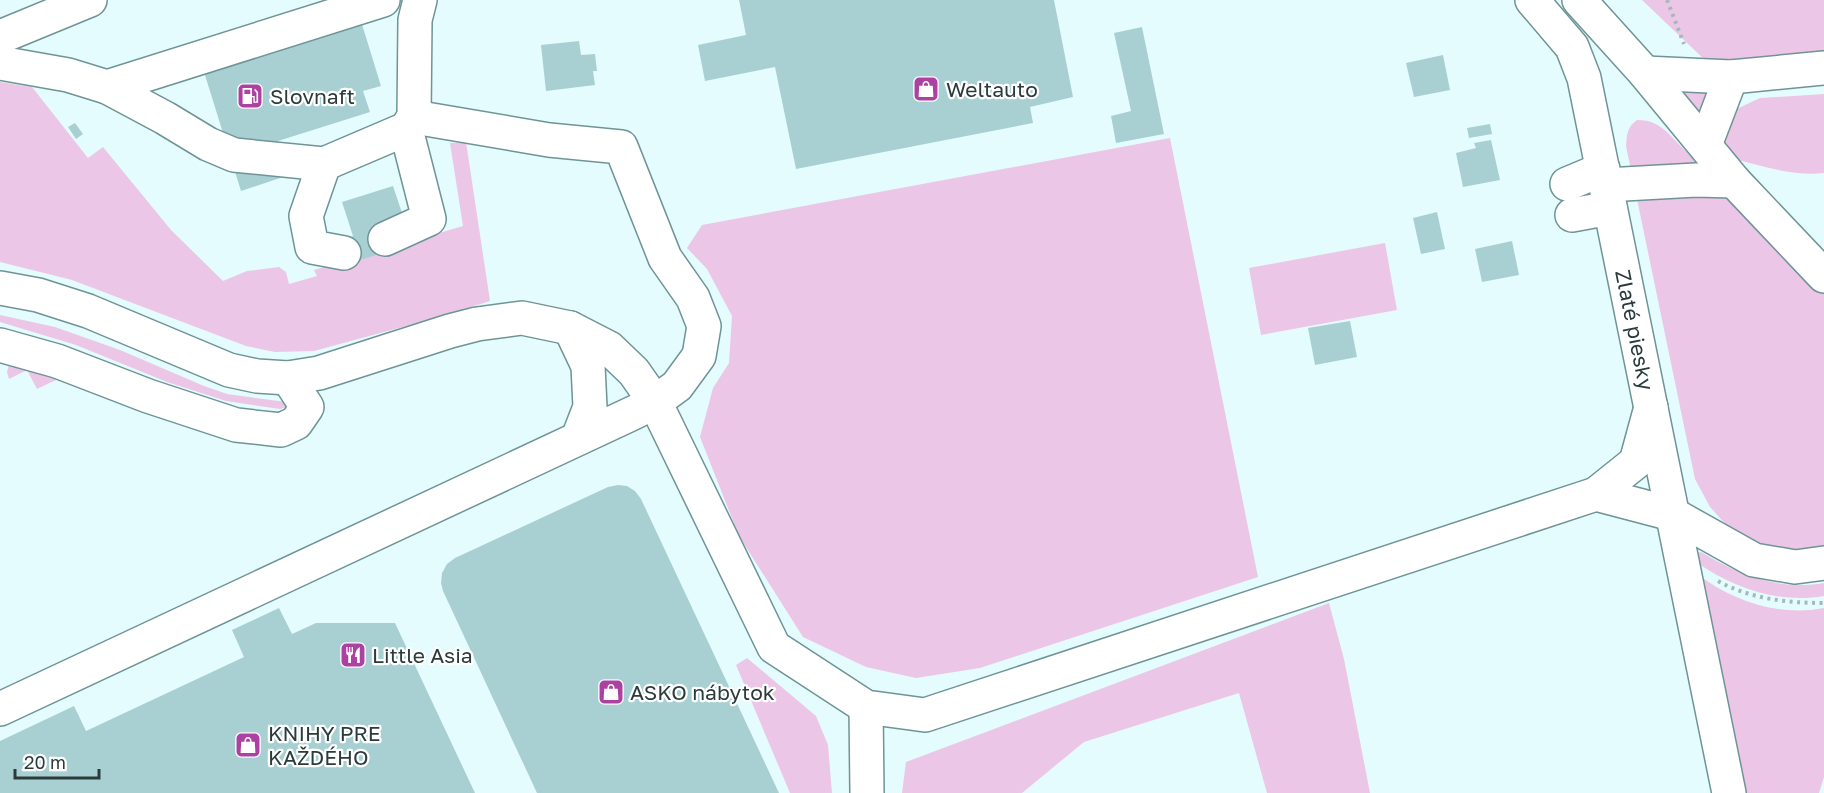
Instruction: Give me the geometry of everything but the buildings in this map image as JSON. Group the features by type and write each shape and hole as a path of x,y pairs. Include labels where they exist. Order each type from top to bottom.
{"street":[{"path":"0,37 90,0"},
{"path":"107,87 383,0"},
{"path":"385,239 429,219 410,123 416,20 420,0"},
{"name":"Zlaté piesky","path":"1532,0 1572,47 1584,78 1729,793"},
{"path":"1572,47 1590,12 1646,73 1734,181 1824,276"},
{"path":"0,63 68,75 107,87 208,144 234,155 324,164 410,123 621,147 665,258 693,298 704,326 699,356 677,386 655,402 0,709"},
{"path":"1646,73 1731,77 1824,68"},
{"path":"1705,145 1731,77"},
{"path":"324,164 306,216 312,247 344,253"},
{"path":"1570,200 1606,187 1696,180 1734,181"},
{"path":"0,288 38,295 88,311 229,370 257,376 288,378 319,373 477,324 522,318 570,328 609,348 634,372 655,402 774,647 866,707 925,715 1596,494 1636,462 1651,407"},
{"path":"570,328 588,366 590,407 578,438"},
{"path":"0,345 57,361 148,396 236,425 265,429 281,430 296,423 307,407 288,378"},
{"path":"1596,494 1672,514 1754,560 1795,567 1824,563"},
{"path":"866,707 867,793"}],"path":[{"path":"1667,0 1684,44"}],"shaded area":[{"path":"1642,0 1824,0 1824,53 1707,62"},
{"path":"0,82 32,87 88,158 103,147 171,230 223,281 247,271 279,267 286,272 289,284 317,276 314,270 463,226 450,143 466,142 490,301 314,351 275,352 246,346 72,280 0,262"},
{"path":"1669,82 1714,90 1699,119"},
{"path":"1824,94 1824,173 1789,172 1730,158 1722,131 1728,113 1760,98"},
{"path":"1637,120 1654,123 1668,133 1824,294 1824,553 1768,550 1730,529 1710,507 1695,479 1626,146 1628,131"},
{"path":"1170,138 1258,577 980,668 916,678 866,667 803,637 739,536 700,437 713,388 729,363 732,316 707,269 687,248 702,225"},
{"path":"1385,243 1397,310 1261,335 1249,268"},
{"path":"0,315 55,327 120,350 227,394 286,402 289,406 280,409 226,401 167,382 76,345 0,322"},
{"path":"9,364 52,372 56,380 37,389 27,370 9,379 7,372"},
{"path":"1701,552 1730,568 1775,583 1807,585 1824,583 1824,596 1790,598 1757,592 1725,579 1696,562 1694,554"},
{"path":"1697,574 1726,592 1757,605 1790,610 1824,608 1824,777 1819,793 1740,793"},
{"path":"1329,603 1344,659 1370,793 1267,793 1239,693 1084,742 1022,793 902,793 906,762"},
{"path":"747,658 816,716 828,745 832,793 790,793 736,665"}],"place":[{"name":"Weltauto","path":"926,89"},
{"name":"Slovnaft","path":"250,96"},
{"name":"Little Asia","path":"353,655"},
{"name":"ASKO nábytok","path":"611,692"},
{"name":"KNIHY PRE KAŽDÉHO","path":"248,745"}]}
